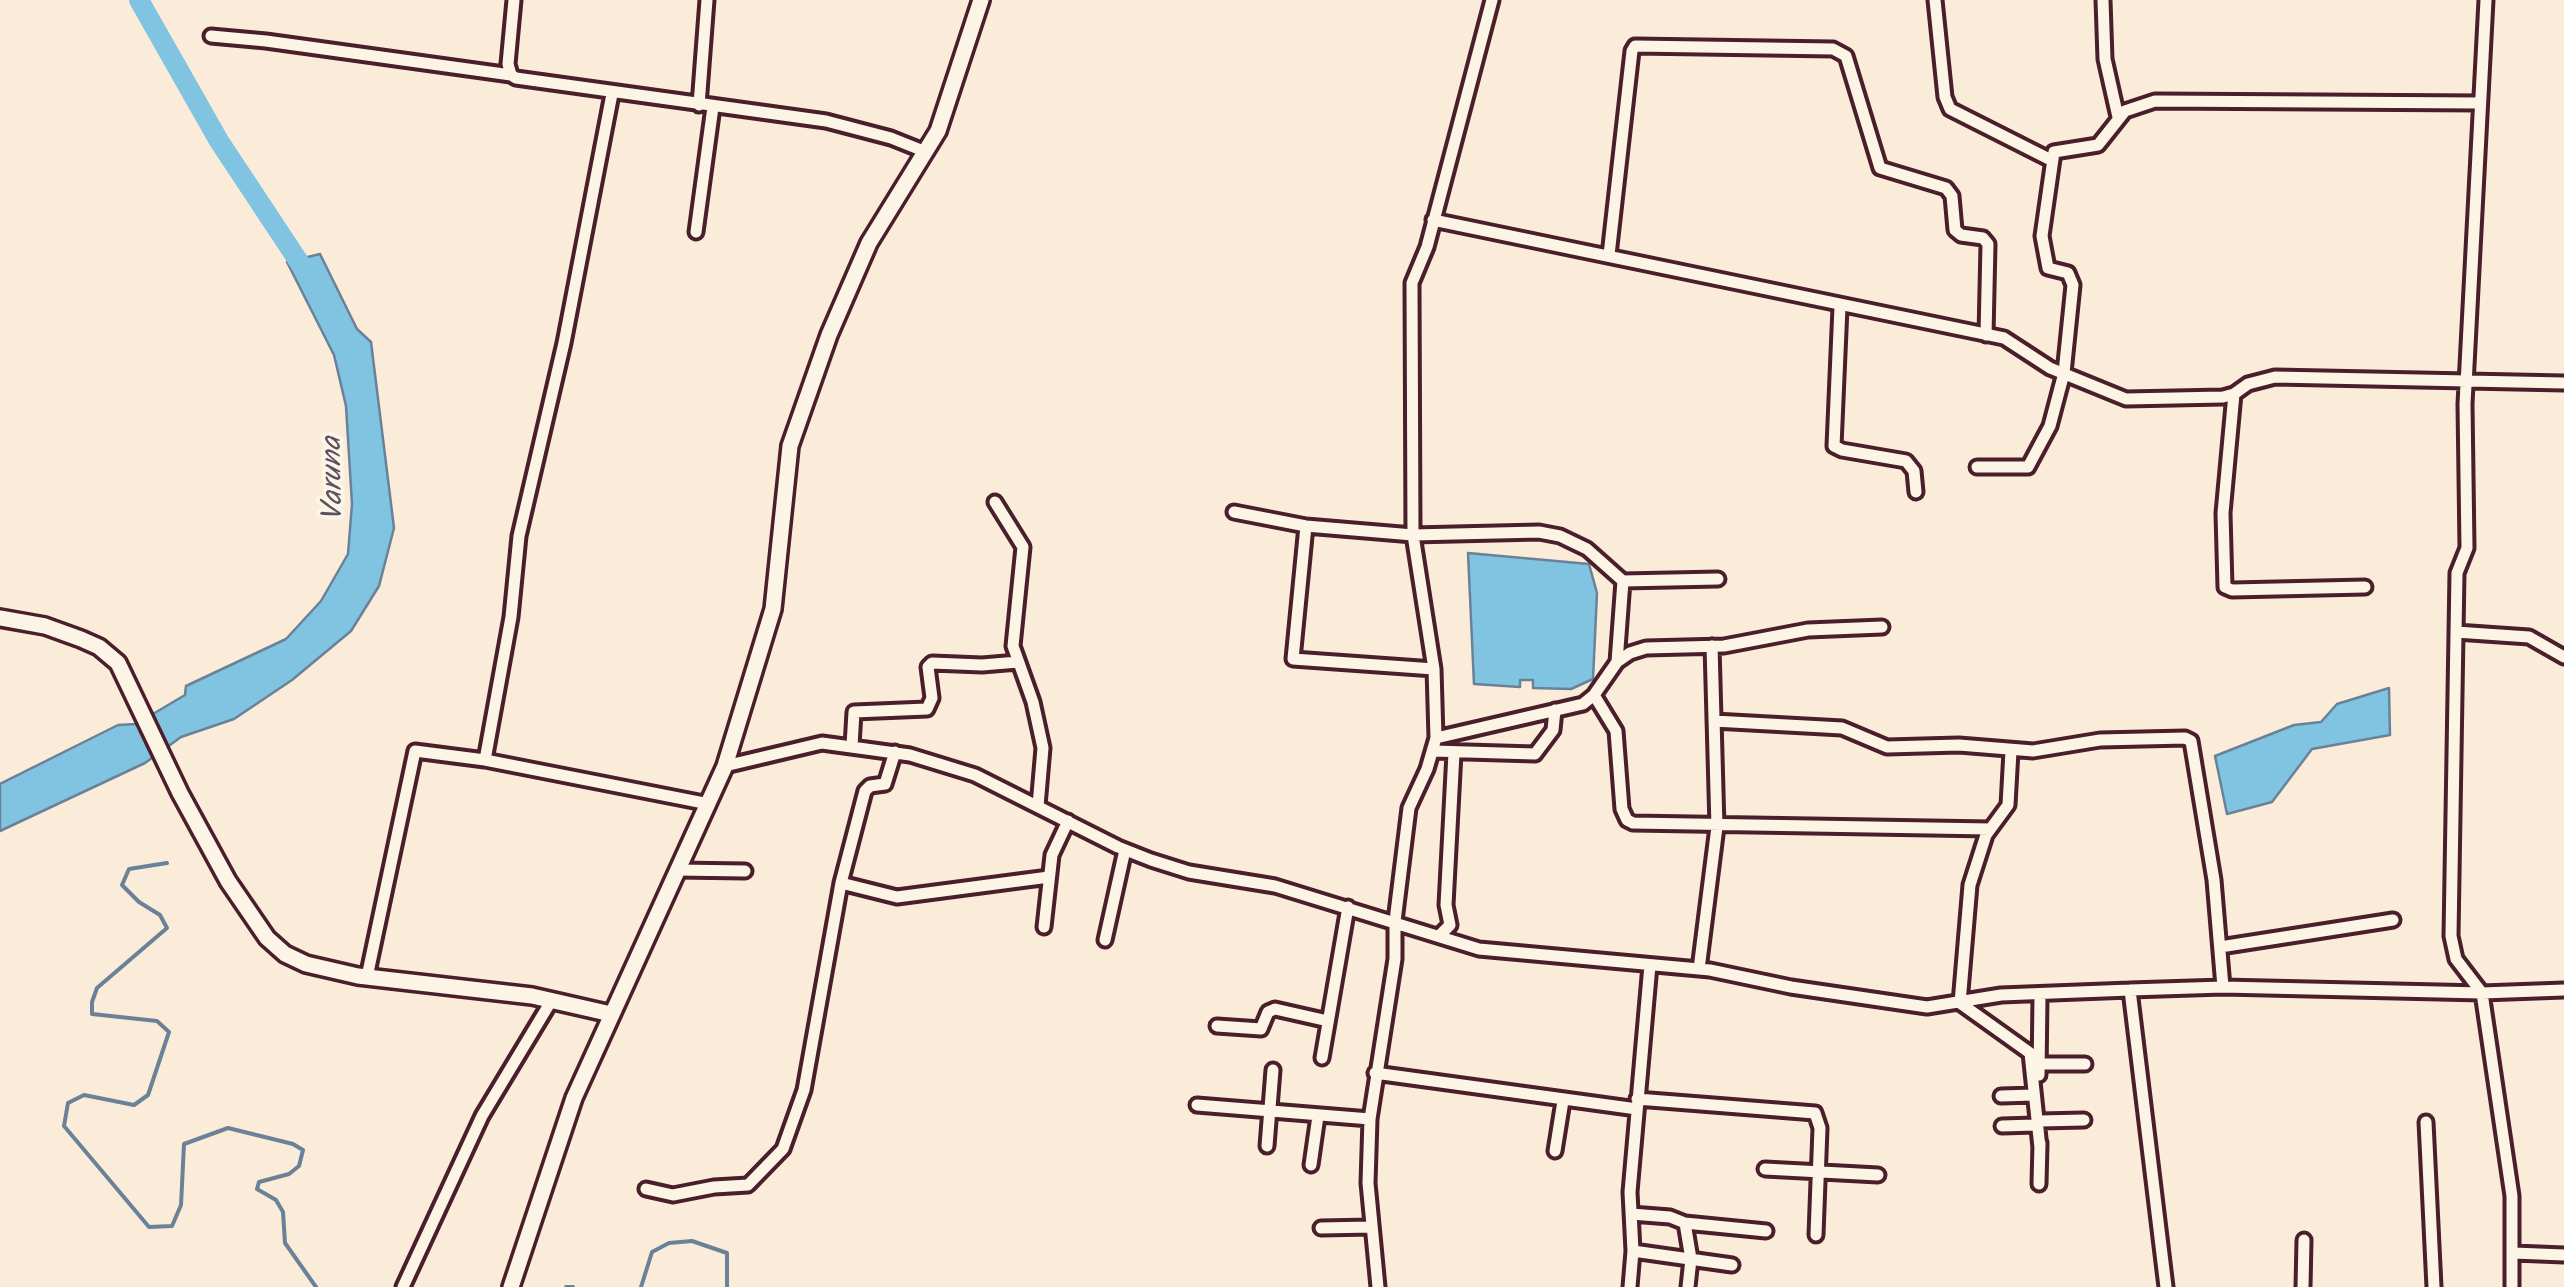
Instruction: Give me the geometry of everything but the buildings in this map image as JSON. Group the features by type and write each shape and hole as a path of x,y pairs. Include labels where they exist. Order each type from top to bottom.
{"street":[{"path":"512,75 508,64 514,0"},
{"path":"699,105 707,0"},
{"path":"511,1287 574,1098 725,766 773,609 790,446 852,277 869,242 938,131 982,0"},
{"path":"1378,1287 1371,1228 1370,1120 1395,959 1395,921 1410,808 1434,744 1434,669 1413,535 1412,282 1427,247 1492,0"},
{"path":"1935,0 1945,97 1950,109 2051,160"},
{"path":"2103,0 2105,59 2118,117"},
{"path":"2486,0 2466,382 2467,548 2458,568 2451,936 2456,959 2482,993 2512,1196 2512,1287"},
{"path":"211,36 266,40 849,126 926,152"},
{"path":"1608,255 1635,46 1833,48 1846,56 1880,168 1946,188 1952,196 1956,230 1961,235 1983,238 1988,244 1986,335"},
{"path":"485,760 511,617 518,536 564,343 612,94"},
{"path":"1978,468 2022,469 2034,461 2050,426 2064,372 2073,284 2068,272 2054,271 2044,263 2042,236 2054,152 2098,145 2125,111 2155,101 2480,103"},
{"path":"696,232 714,107"},
{"path":"1433,220 2012,341 2042,364 2126,400 2223,397 2248,384 2275,377 2564,384"},
{"path":"1840,306 1834,446 1906,460 1914,472 1916,492"},
{"path":"2234,394 2223,513 2225,587 2365,587"},
{"path":"995,502 1023,547 1013,646 1033,702 1043,748 1038,806"},
{"path":"1234,512 1306,526 1413,535 1550,533 1587,549 1623,581 1718,578"},
{"path":"1306,526 1293,659 1434,669"},
{"path":"1617,662 1623,581"},
{"path":"0,618 45,626 109,654 228,880 266,938 285,954 306,964 367,977 532,996 611,1014"},
{"path":"1434,744 1583,704 1594,696 1617,662 1646,648 1712,646 1808,630 1882,627"},
{"path":"2456,632 2530,637 2564,656"},
{"path":"1698,969 1717,827 1712,646"},
{"path":"852,746 854,712 927,709 932,698 928,668 932,662 982,666 1018,662"},
{"path":"1594,696 1616,731 1622,809 1628,820 1717,827 1812,824 1990,829"},
{"path":"1434,744 1454,753 1535,754 1553,730 1555,710"},
{"path":"1714,721 1842,728 1888,747 1959,745 2033,751 2100,740 2191,741 2214,880 2223,988"},
{"path":"725,766 822,742 895,752 975,774 1125,850 1188,872 1275,886 1495,952 1698,969 1861,999 1927,1007 2001,995 2130,990 2564,990"},
{"path":"1960,1003 1970,886 1990,829 2008,805 2011,751"},
{"path":"367,977 415,752 485,760 709,804"},
{"path":"646,1189 673,1196 748,1185 783,1149 804,1090 841,883 865,791 870,786 885,784 895,752"},
{"path":"1439,936 1450,925 1446,905 1454,753"},
{"path":"1044,927 1052,855 1068,821"},
{"path":"1106,940 1125,850"},
{"path":"677,870 745,871"},
{"path":"841,883 897,896 1049,877"},
{"path":"1322,1058 1348,907"},
{"path":"2220,947 2392,920"},
{"path":"1630,1287 1637,1104 1650,964"},
{"path":"2130,990 2166,1287"},
{"path":"2037,1123 2040,996"},
{"path":"404,1287 482,1116 550,1003"},
{"path":"1960,1003 2026,1049 2031,1058 2040,1184"},
{"path":"1217,1026 1261,1028 1268,1012 1276,1009 1328,1021"},
{"path":"2039,1064 2085,1064"},
{"path":"1267,1146 1273,1070"},
{"path":"1375,1073 1563,1101 1816,1113 1820,1121 1816,1236"},
{"path":"2001,1096 2034,1094"},
{"path":"1555,1151 1563,1101"},
{"path":"1197,1105 1370,1120"},
{"path":"1311,1165 1318,1116"},
{"path":"2002,1126 2084,1120"},
{"path":"2426,1122 2434,1287"},
{"path":"1765,1169 1878,1175"},
{"path":"1631,1214 1766,1231"},
{"path":"1685,1223 1691,1259 1688,1287"},
{"path":"1321,1228 1371,1228"},
{"path":"2303,1287 2304,1240"},
{"path":"1634,1250 1732,1265"},
{"path":"2514,1253 2564,1255"}],"water":[{"path":"320,254 357,329 371,342 394,528 379,586 351,631 292,680 234,719 181,737 145,763 0,831 0,784 118,725 136,724 185,695 186,686 286,639 321,601 348,554 352,504 346,406 334,355 287,262"},
{"path":"1468,553 1589,564 1597,593 1593,679 1571,689 1533,688 1533,680 1520,680 1520,687 1474,684"},
{"path":"2389,688 2390,735 2312,749 2272,802 2227,814 2215,756 2294,725 2321,722 2337,704"}],"waterway":[{"name":"Varuna","path":"139,0 219,141 313,283"},
{"path":"167,863 129,869 122,885 160,915 167,928 97,988 92,1002 92,1014 157,1021 169,1032 148,1095 134,1105 84,1095 68,1103 64,1126 149,1227 172,1226 181,1205 184,1144 228,1128 303,1150 299,1166 289,1174 259,1182 257,1189 276,1200 283,1212 285,1243 316,1287"},
{"path":"641,1287 652,1252 669,1243 692,1241 727,1253 727,1287"},
{"path":"566,1287 573,1287"}]}
